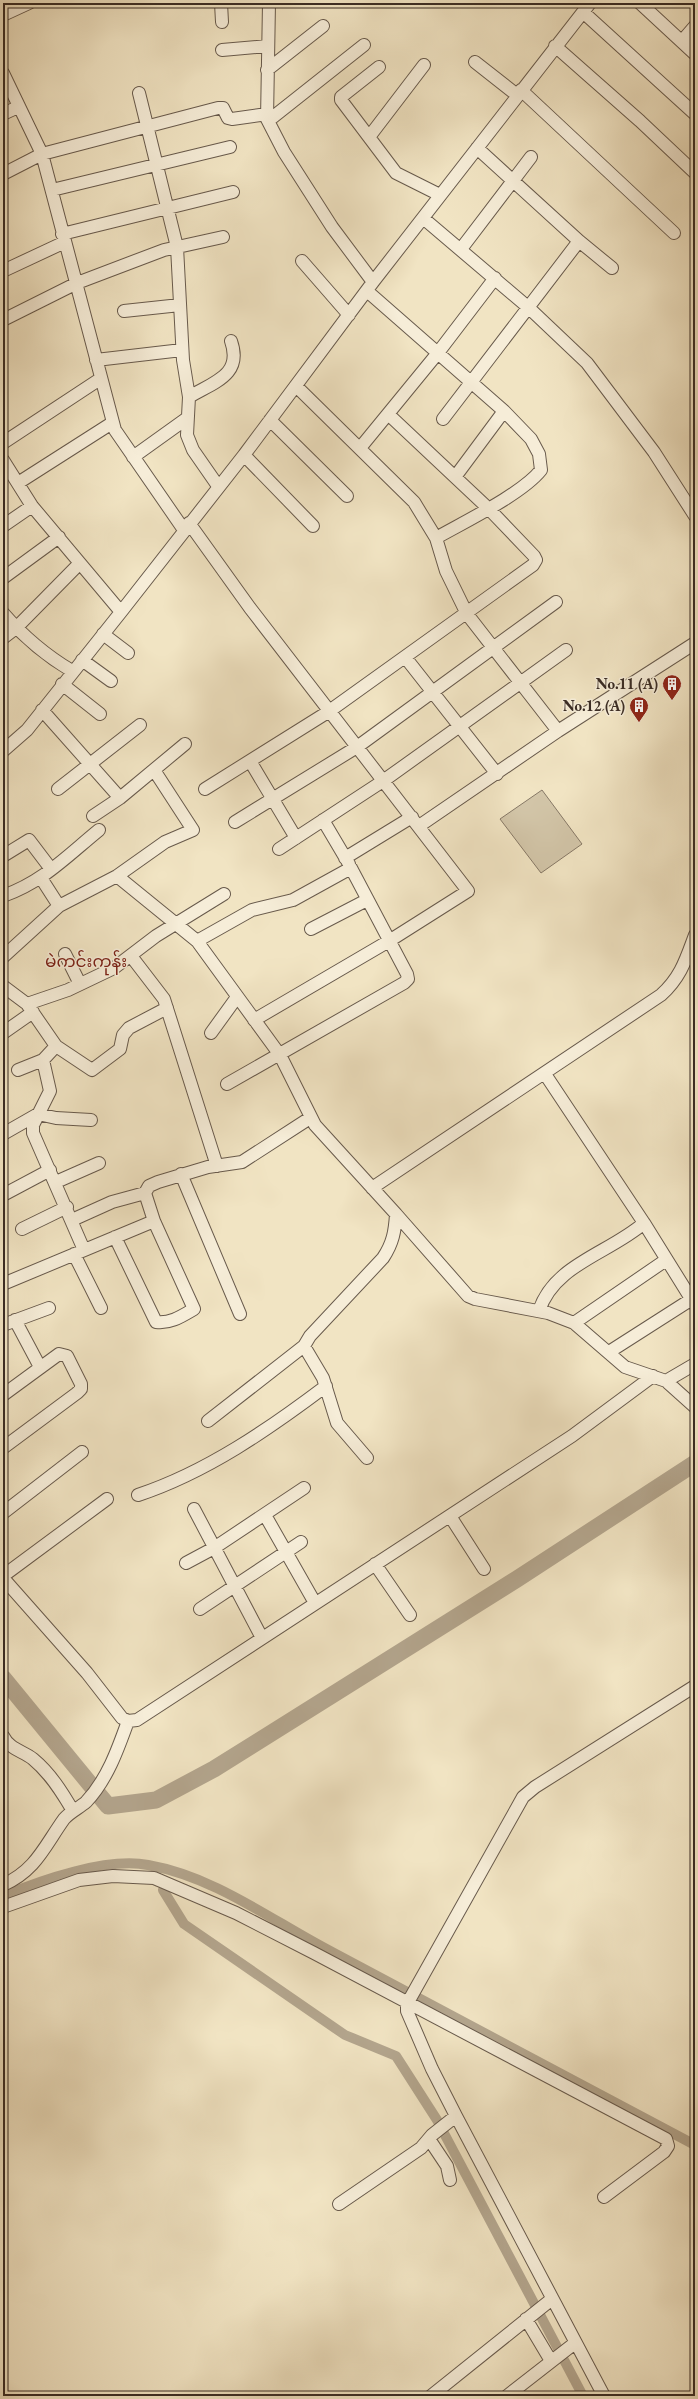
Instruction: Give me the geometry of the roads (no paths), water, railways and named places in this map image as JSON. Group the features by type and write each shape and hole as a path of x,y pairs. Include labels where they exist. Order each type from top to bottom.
{"street":[{"path":"3,15 29,3"},
{"path":"221,3 222,22"},
{"path":"269,3 267,70 268,118 284,152 370,287 437,354 504,411 535,445 539,454 541,470 535,477 489,509 436,538"},
{"path":"647,5 695,54"},
{"path":"3,751 27,730 62,684 121,612 218,486 244,455 440,195 555,46 587,8 695,114"},
{"path":"267,70 323,26"},
{"path":"682,42 695,26"},
{"path":"3,174 42,154 218,108 223,108 228,118 232,119 268,118 364,45"},
{"path":"222,50 268,46"},
{"path":"555,46 640,121 695,173"},
{"path":"475,62 519,93 674,233"},
{"path":"369,137 424,65"},
{"path":"379,67 341,97 343,104 396,173 440,195"},
{"path":"3,73 18,107 42,154 63,238 77,283 112,423 133,457 250,608 328,712 415,821 468,892 389,941 254,1020"},
{"path":"139,93 177,247 182,350 189,397 186,419 187,435 193,450 218,486"},
{"path":"3,114 18,107"},
{"path":"52,190 230,147"},
{"path":"477,148 612,268"},
{"path":"461,249 531,157"},
{"path":"3,271 63,238 167,208 233,192"},
{"path":"423,218 529,308 587,362 657,455 695,516"},
{"path":"3,320 77,283 177,247 222,237"},
{"path":"443,419 529,308 579,240"},
{"path":"302,261 349,315"},
{"path":"360,448 437,354 494,278"},
{"path":"124,311 180,305"},
{"path":"189,397 221,378 233,366 236,358 231,341"},
{"path":"96,360 182,350"},
{"path":"3,443 100,379"},
{"path":"296,386 412,498 436,538 446,571 467,614 558,731"},
{"path":"455,477 504,411"},
{"path":"205,789 328,712 467,614 533,565 536,560 534,556 489,509 388,414"},
{"path":"133,457 186,419"},
{"path":"270,420 347,496"},
{"path":"18,483 112,423"},
{"path":"244,455 313,526"},
{"path":"5,468 18,483 32,506 79,564 121,612"},
{"path":"3,526 32,506"},
{"path":"3,578 58,537"},
{"path":"3,638 16,628 79,564"},
{"path":"235,822 356,747 556,602"},
{"path":"3,612 16,628 48,657 72,672"},
{"path":"103,634 128,653"},
{"path":"197,941 252,910 293,900 415,821 497,774 558,731 695,643"},
{"path":"279,849 383,781 520,681 566,650"},
{"path":"405,657 460,725 497,774"},
{"path":"82,660 112,681"},
{"path":"62,684 100,714"},
{"path":"42,710 120,798"},
{"path":"58,789 140,725"},
{"path":"94,816 120,798 185,744"},
{"path":"250,761 296,838"},
{"path":"3,958 59,906 117,876 165,842 193,830 154,770"},
{"path":"227,1084 280,1055 404,983 408,979 407,974 348,863 323,820"},
{"path":"3,896 24,888 41,878 99,830"},
{"path":"3,856 29,840 51,869"},
{"path":"117,876 174,925 197,941 280,1055 310,1118 336,1150 396,1214 468,1296 474,1299 539,1311 574,1323 631,1370 666,1381 695,1407"},
{"path":"41,878 59,906"},
{"path":"3,1033 30,1008 114,968 174,925 224,894"},
{"path":"311,929 367,900"},
{"path":"372,1188 545,1074 661,995 675,983 684,965 695,934"},
{"path":"65,954 80,984"},
{"path":"131,956 152,981 164,999 217,1166"},
{"path":"3,986 30,1008 56,1046 89,1069 95,1069 120,1049 123,1035 129,1028 167,1008"},
{"path":"211,1034 237,997"},
{"path":"18,1070 43,1060 56,1046"},
{"path":"43,1060 50,1091 33,1125 33,1133 67,1207 72,1220 79,1252 101,1308"},
{"path":"545,1074 644,1223 666,1260 694,1300 609,1352"},
{"path":"3,1134 38,1114 56,1118 91,1120"},
{"path":"72,1220 112,1202 145,1192 153,1184 181,1174 242,1162 310,1118"},
{"path":"56,1182 99,1163"},
{"path":"3,1195 50,1170"},
{"path":"181,1174 240,1314"},
{"path":"115,1237 152,1317 156,1322 160,1323 176,1319 194,1309 154,1221 145,1192"},
{"path":"22,1229 67,1207"},
{"path":"208,1421 304,1346 310,1336 383,1258 390,1247 394,1233 396,1214"},
{"path":"3,1284 154,1221"},
{"path":"539,1311 543,1298 550,1287 562,1276 644,1223"},
{"path":"574,1323 666,1260"},
{"path":"3,1325 49,1308"},
{"path":"15,1320 40,1368"},
{"path":"304,1346 319,1370 326,1386 337,1423 367,1458"},
{"path":"3,1395 59,1354 67,1356 81,1384 81,1389 3,1448"},
{"path":"666,1381 695,1364"},
{"path":"107,1499 3,1577 87,1673 122,1718 128,1721 137,1720 572,1436 654,1376"},
{"path":"138,1495 176,1481 268,1430 326,1386"},
{"path":"3,1513 82,1452"},
{"path":"186,1563 214,1548 304,1488"},
{"path":"194,1509 262,1638"},
{"path":"264,1515 315,1603"},
{"path":"450,1516 484,1569"},
{"path":"200,1610 301,1542"},
{"path":"375,1564 410,1615"},
{"path":"604,2396 549,2301 453,2119 407,2011 410,1997 523,1797 535,1787 695,1686"},
{"path":"3,1885 19,1878 31,1867 63,1821 73,1811 85,1803 97,1788 119,1746 128,1721"},
{"path":"3,1736 17,1750 32,1758 59,1787 73,1811"},
{"path":"3,1907 79,1880 113,1876 154,1878 236,1913 369,1981 410,1997 464,2030 666,2140 668,2146 664,2152 604,2197"},
{"path":"339,2204 421,2148 431,2137 453,2119"},
{"path":"431,2137 447,2166 450,2180"},
{"path":"431,2396 549,2301"},
{"path":"529,2317 554,2358"},
{"path":"507,2396 573,2344"}],"waterway":[{"path":"3,1678 108,1806 156,1800 214,1769 517,1579 695,1463"},
{"path":"3,1896 55,1877 94,1867 113,1864 132,1863 148,1865 197,1879 243,1901 332,1952 695,2145"},
{"path":"163,1890 184,1924 345,2035 396,2056 437,2120 583,2396"}],"place":[{"name":"No.11 (A)","path":"672,701"},
{"name":"No.12 (A)","path":"639,723"}],"district":[{"name":"မဲကင်းကုန်း","path":"86,961"}]}
